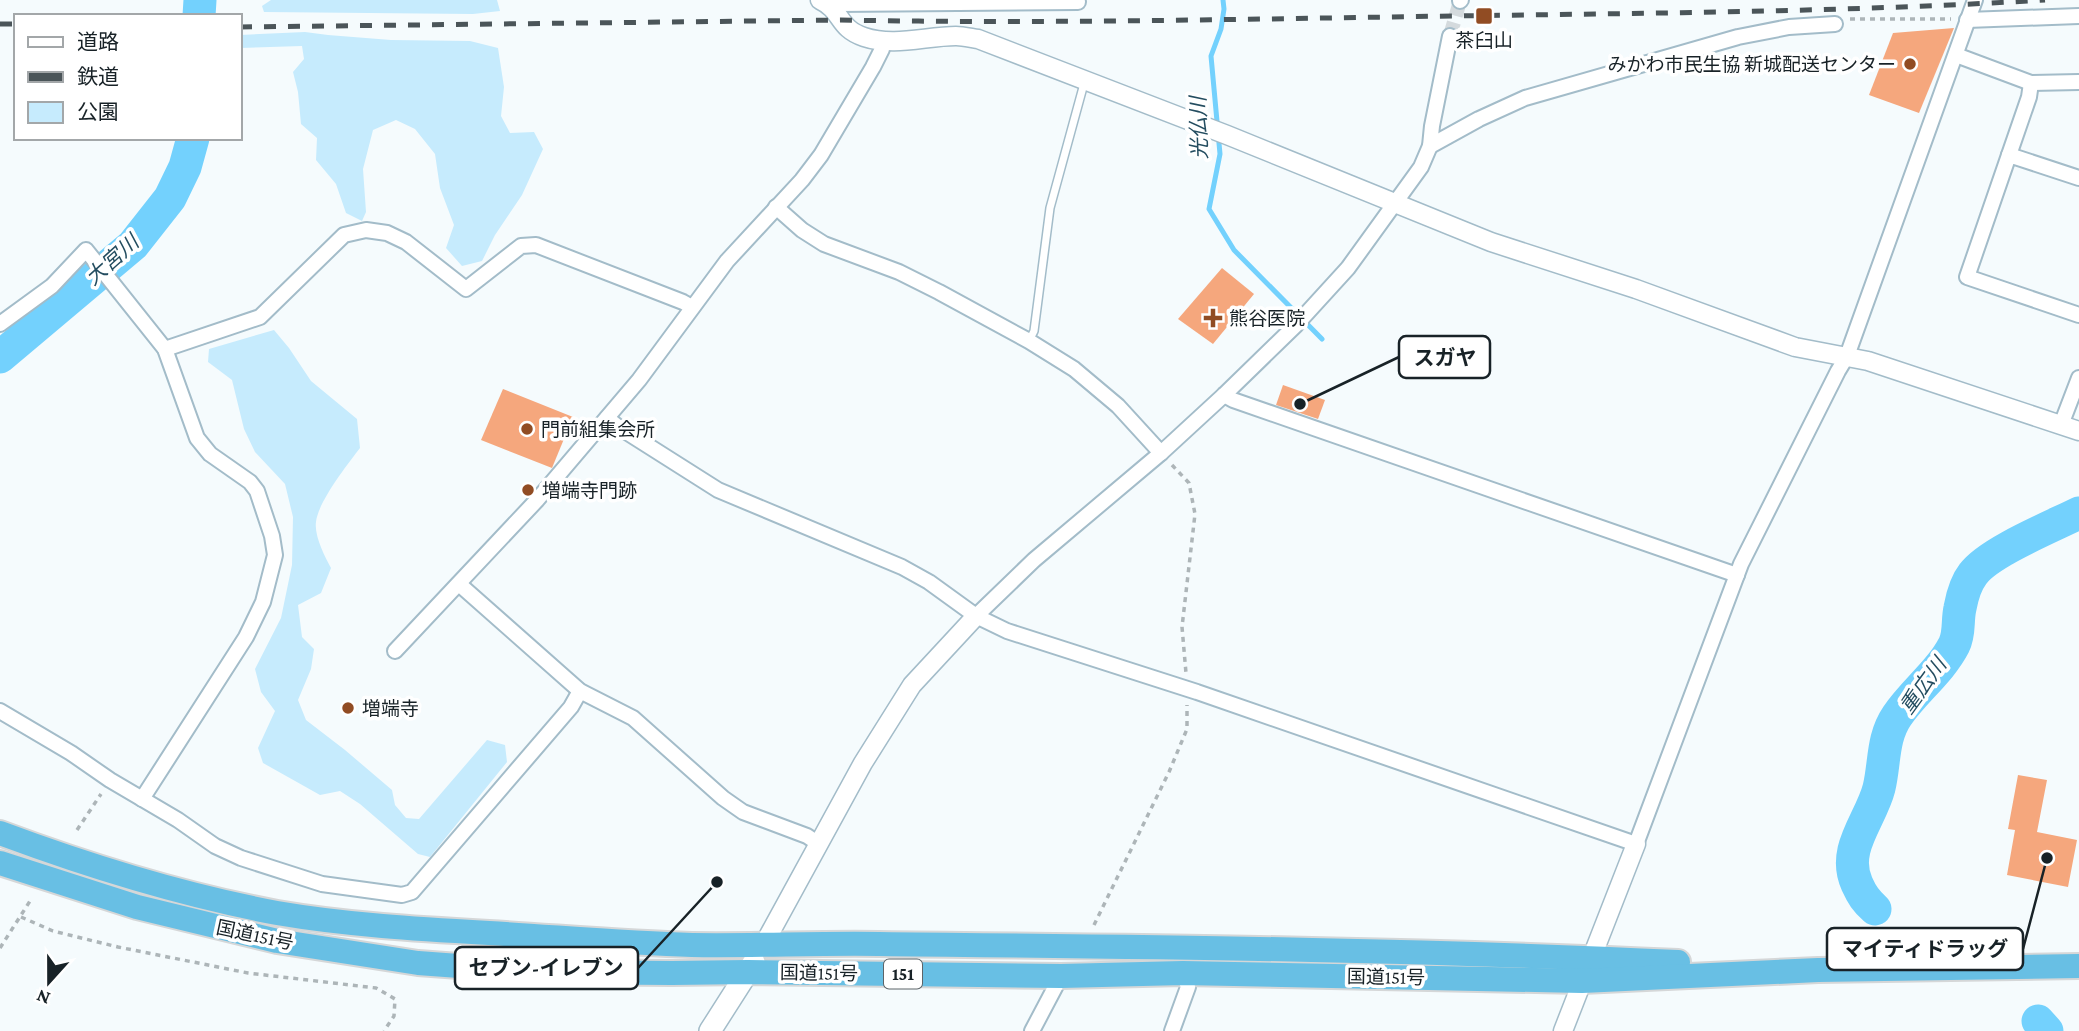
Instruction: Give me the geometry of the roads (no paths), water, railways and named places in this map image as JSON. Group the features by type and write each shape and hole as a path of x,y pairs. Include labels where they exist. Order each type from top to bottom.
{"highway":[{"name":"国道151号","path":"0,834 94,866 203,898 346,923 694,945 1084,946 1586,970"},
{"name":"国道151号","path":"0,863 137,907 277,941 418,963 540,972 1061,976 2079,967"}],"main road":[{"path":"710,1031 764,944"}],"street":[{"path":"1563,1031 1737,575 1847,356 1975,0"},
{"path":"828,2 1078,2"},
{"path":"828,2 847,29 864,37 882,41 957,36 978,39 1220,132 1491,242 1636,289 1795,347 1847,356 2079,431"},
{"path":"1967,20 2079,16"},
{"path":"1430,145 1525,98 1738,37 1789,27 1835,24"},
{"path":"764,944 863,763 912,685 976,616 1034,560 1161,453 1224,395 1301,320 1348,268 1421,167 1430,145 1450,36"},
{"path":"396,651 537,500 639,380 727,261 802,180 821,155 873,67 882,49 882,41"},
{"path":"1956,55 2031,83 2079,82"},
{"path":"2031,83 2029,97 1967,276 2079,315"},
{"path":"2009,155 2079,178"},
{"path":"776,207 802,230 824,244 919,282 1029,341 1074,369 1118,407 1161,453"},
{"path":"166,349 260,317 344,235 366,230 387,233 407,242 466,289 521,246 536,245 692,307"},
{"path":"0,324 52,286 86,250 166,349 197,439 210,454 250,482 257,491 272,536 275,555 263,602 246,637 142,799"},
{"path":"2061,425 2079,378"},
{"path":"1224,395 1246,405 1737,575"},
{"path":"607,418 718,490 902,566 976,616 1007,631 1187,689 1636,844"},
{"path":"459,584 580,691 633,718 723,798 743,812 807,835 818,844"},
{"path":"0,711 178,820 215,846 241,858 322,884 402,895 412,892 571,707 580,691"},
{"path":"1172,1031 1188,987 1183,973"},
{"path":"1032,1031 1061,976"}],"lane":[{"path":"1029,341 1034,331 1049,208 1085,80"}],"waterway":[{"name":"大宮川","path":"199,14 200,0"},
{"name":"光仏川","path":"1223,0 1221,29 1211,56 1220,154 1209,209 1234,250 1322,339"},
{"name":"大宮川","path":"0,357 133,245 170,198 185,167 192,140"},
{"name":"重広川","path":"1875,909 1864,898 1857,884 1853,859 1859,835 1879,788 1886,742 1892,724 1942,664 1954,645 1962,599 1973,574 2007,548 2079,513"},
{"name":"重広川","path":"2038,1021 2047,1031"}],"tunnel":[{"path":"1450,36 1460,1"}],"railway":[{"path":"242,27 840,20 1222,20 1749,11 2045,0"},
{"path":"0,24 14,24"}],"place":[{"name":"茶臼山","path":"1484,16"},
{"name":"みかわ市民生協 新城配送センター","path":"1910,64"},
{"name":"熊谷医院","path":"1213,318"},
{"name":"スガヤ","path":"1300,404"},
{"name":"門前組集会所","path":"527,429"},
{"name":"増端寺門跡","path":"528,490"},
{"name":"増端寺","path":"348,708"},
{"name":"マイティドラッグ","path":"2047,858"},
{"name":"セブン-イレブン","path":"717,882"}]}
